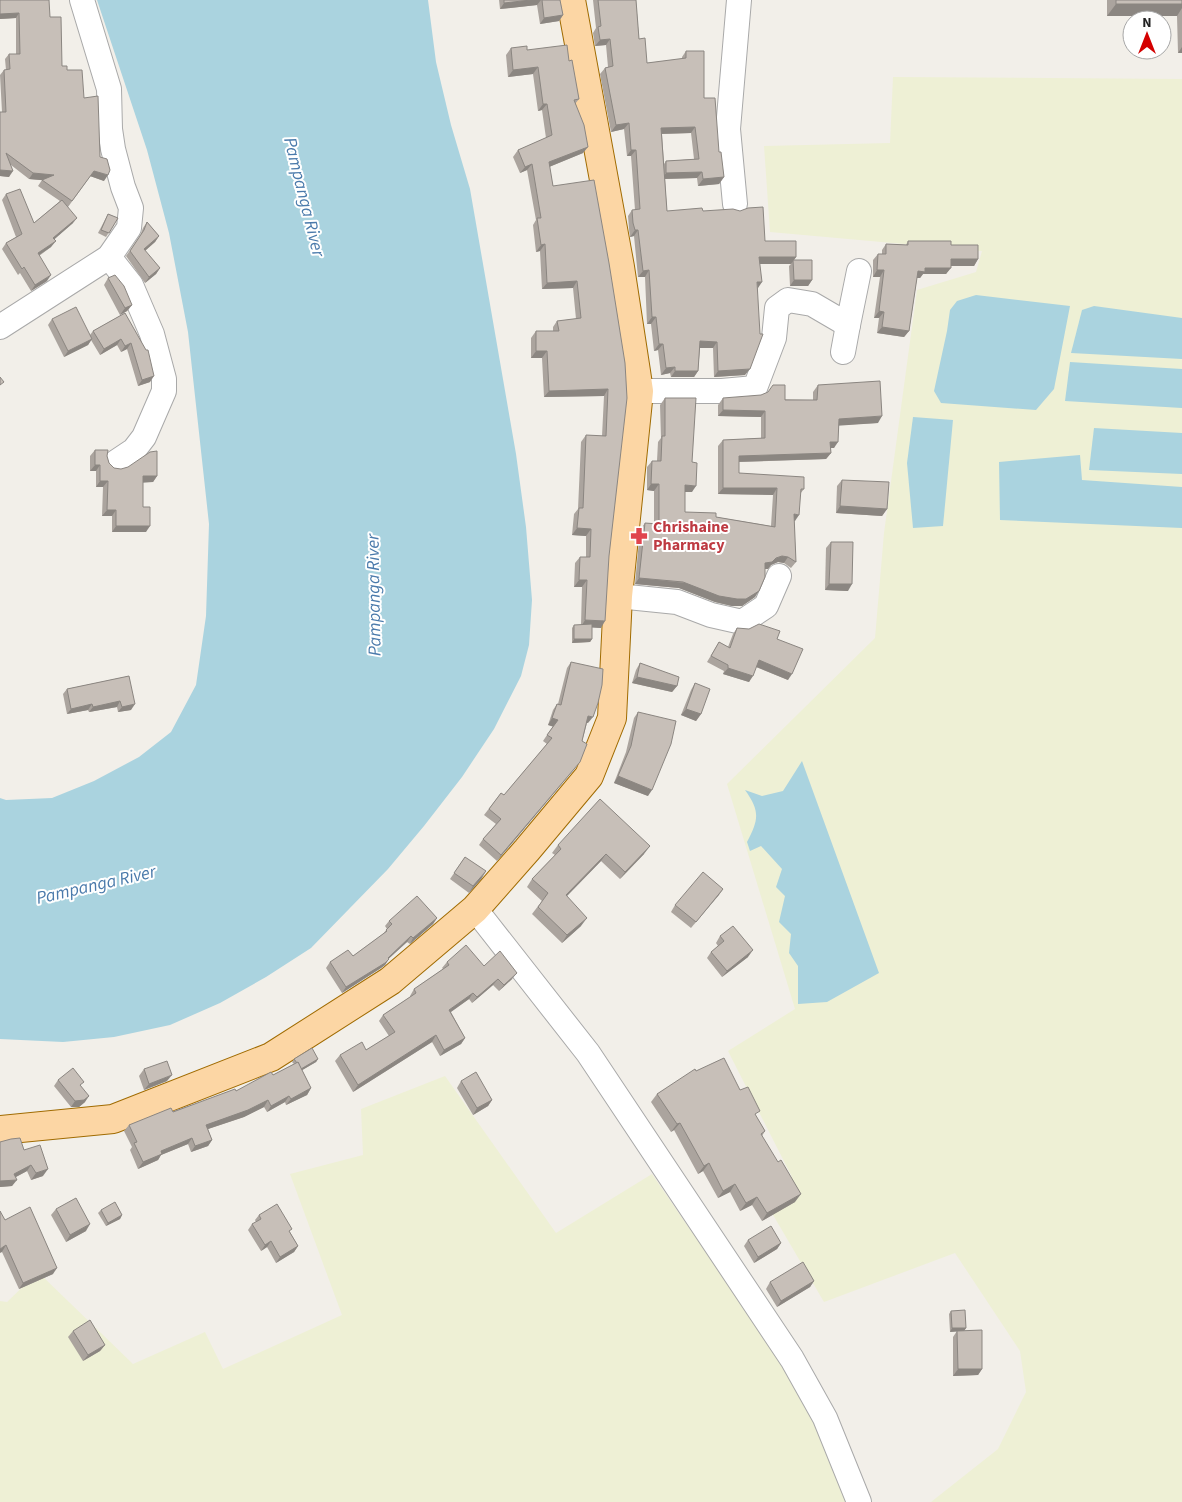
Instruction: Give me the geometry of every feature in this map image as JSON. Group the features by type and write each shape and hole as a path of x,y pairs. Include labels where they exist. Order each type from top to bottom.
{"main road":[{"path":"0,1130 113,1119 271,1058 390,982 475,909 588,776 612,718 618,596 639,391 620,267 571,0"}],"street":[{"path":"0,327 109,256 129,228 131,208 123,187 113,149 110,129 109,89 82,0"},
{"path":"735,204 728,129 739,0"},
{"path":"109,256 131,285 152,334 164,379 164,391 144,437 134,450 116,462"},
{"path":"843,352 859,271"},
{"path":"639,391 722,391 755,388 774,338 777,308 788,300 812,304 848,325"},
{"path":"618,596 677,602 711,615 742,622 766,606 779,576"},
{"path":"475,909 588,1053 792,1359 825,1418 859,1502"}],"green space":[{"path":"893,77 1182,79 1182,1502 931,1502 998,1449 1026,1392 1020,1351 955,1253 824,1302 769,1208 792,1177 728,1051 795,1009 727,784 875,638 884,533 917,290 976,272 982,251 770,232 764,146 890,143"},
{"path":"445,1076 556,1233 652,1174 691,1231 711,1245 796,1378 851,1502 0,1502 0,1301 7,1302 38,1272 133,1364 205,1332 223,1369 342,1315 290,1174 363,1155 361,1109"}],"water":[{"name":"Pampanga River","path":"97,0 428,0 436,62 451,125 470,189 516,454 526,527 532,600 529,645 521,676 494,729 462,777 388,869 311,948 266,977 220,1003 170,1025 114,1037 63,1042 0,1039 0,798 6,800 52,798 94,781 139,757 171,732 196,685 206,616 209,524 188,332 169,233 147,150"},
{"path":"976,295 1070,306 1054,389 1036,410 941,403 934,391 950,310 957,301"},
{"path":"1094,306 1182,318 1182,359 1071,353 1082,310"},
{"path":"1070,362 1182,369 1182,408 1065,401"},
{"path":"913,417 953,420 943,526 913,528 907,463"},
{"path":"1094,428 1182,433 1182,474 1089,470"},
{"path":"1080,455 1082,480 1182,487 1182,528 1000,520 999,462"},
{"path":"802,761 879,973 827,1002 798,1004 798,966 789,953 791,934 779,922 785,896 776,887 782,869 761,846 750,851 747,842 756,821 756,815 750,797 745,790 762,796 783,791"}],"building":[{"path":"0,0 49,0 50,17 61,17 62,66 67,66 67,70 82,70 84,98 98,96 100,157 107,159 110,170 108,175 94,171 72,201 42,180 54,175 33,173 6,153 13,171 0,170 0,112 6,112 4,70 10,69 9,54 20,54 19,13 0,14"},
{"path":"504,0 531,0 504,3"},
{"path":"542,0 560,0 563,15 544,18"},
{"path":"598,0 636,0 639,39 645,38 647,63 686,58 686,51 704,51 704,98 715,98 719,152 721,152 724,177 703,179 702,172 666,173 666,161 699,159 695,127 661,128 667,211 702,208 703,211 733,209 740,211 748,208 763,207 765,241 796,241 796,257 759,257 762,282 757,282 760,334 763,334 750,369 718,371 717,342 700,341 698,371 675,371 675,367 666,368 663,344 659,344 656,317 652,317 649,270 643,271 638,230 635,230 633,223 632,210 640,209 636,150 631,150 629,123 616,125 605,68 613,66 610,39 600,40 598,27 601,26"},
{"path":"1116,0 1182,0 1182,4 1116,4"},
{"path":"567,45 569,61 572,60 579,99 574,100 584,125 588,147 549,162 553,186 594,180 625,363 627,398 609,556 605,621 585,620 587,580 579,580 580,557 590,557 591,529 577,528 579,508 583,508 586,435 606,436 608,389 549,391 547,351 536,351 536,331 559,331 557,321 581,318 577,281 547,283 545,244 541,245 537,218 541,218 532,164 525,167 518,150 552,135 547,104 543,104 538,67 513,70 511,48 527,46 527,50"},
{"path":"20,189 34,223 62,200 77,218 53,238 56,241 38,253 51,275 35,285 24,267 22,269 6,243 22,234 6,194"},
{"path":"108,214 118,218 109,233 101,230"},
{"path":"147,222 159,236 144,249 160,268 149,277 130,251"},
{"path":"908,241 951,241 951,245 978,245 978,259 951,259 951,268 925,268 925,272 918,271 909,331 882,327 884,312 879,311 884,270 877,270 878,254 886,254 886,244 908,245"},
{"path":"793,260 812,260 812,280 794,280"},
{"path":"115,275 124,286 132,305 125,308 108,278"},
{"path":"76,307 92,339 68,351 52,319"},
{"path":"125,313 146,350 148,350 154,376 142,380 131,343 125,346 121,339 104,349 93,331"},
{"path":"0,377 4,382 0,385"},
{"path":"880,381 882,416 839,419 838,442 830,442 831,453 739,456 739,473 804,477 804,489 801,489 799,515 794,514 796,562 782,556 772,562 765,563 765,577 759,591 746,599 719,596 683,582 639,578 645,523 659,524 659,484 651,484 652,461 661,461 662,436 665,436 665,398 696,398 692,462 697,463 696,486 685,485 685,512 716,513 716,517 775,527 777,488 723,488 723,440 765,438 765,411 723,410 723,398 761,395 768,392 773,385 785,385 785,400 817,400 818,385"},
{"path":"95,450 108,450 109,463 114,468 121,469 128,467 150,452 157,451 157,476 143,476 143,507 150,507 150,526 116,526 116,510 107,510 108,481 100,481 100,465 95,465"},
{"path":"842,480 889,482 887,509 840,506"},
{"path":"831,542 853,542 852,584 829,584"},
{"path":"592,624 592,639 574,639 574,625"},
{"path":"759,624 780,631 777,639 803,649 792,674 759,660 753,676 728,668 728,665 711,656 719,642 730,648 737,628 749,629"},
{"path":"571,662 603,669 598,703 593,717 588,716 582,741 587,744 580,762 501,855 483,839 501,819 489,809 501,793 504,795 552,738 547,735 558,720 552,718 557,704 561,705"},
{"path":"640,663 679,677 677,686 637,677"},
{"path":"129,676 135,704 122,707 120,701 93,707 92,704 71,709 67,689"},
{"path":"695,683 710,689 701,714 686,709"},
{"path":"638,712 676,721 671,744 652,790 618,776 631,746"},
{"path":"600,799 650,846 625,872 606,854 566,895 587,918 567,935 538,907 548,893 532,879 561,849 558,845"},
{"path":"465,857 486,871 473,886 454,873"},
{"path":"703,872 723,889 696,922 675,905"},
{"path":"417,896 437,918 413,938 411,936 385,963 346,987 330,962 348,950 353,956 387,931 392,924 389,921"},
{"path":"733,926 753,950 727,971 711,952 724,941 720,936"},
{"path":"466,945 484,966 500,951 517,973 504,985 498,979 477,997 473,993 449,1010 465,1038 444,1050 436,1035 358,1085 340,1055 362,1042 366,1050 395,1032 383,1015 416,993 414,989 449,965 447,962"},
{"path":"312,1048 318,1059 301,1069 298,1062 294,1059"},
{"path":"724,1058 740,1090 748,1087 760,1111 755,1114 765,1131 761,1134 778,1162 781,1160 801,1194 767,1213 757,1197 746,1203 735,1184 723,1191 709,1163 704,1166 680,1123 677,1124 657,1094 695,1069 696,1071"},
{"path":"167,1061 172,1075 149,1084 144,1069"},
{"path":"298,1062 311,1088 291,1099 289,1096 271,1106 268,1100 248,1110 206,1125 212,1140 195,1146 192,1138 161,1151 162,1154 143,1162 134,1143 137,1142 129,1125 171,1108 173,1112 235,1089 236,1091 271,1072 273,1075"},
{"path":"73,1068 84,1082 80,1085 89,1096 84,1100 75,1101 58,1080"},
{"path":"476,1072 492,1100 477,1108 461,1081"},
{"path":"20,1138 24,1150 40,1145 48,1169 36,1173 31,1165 14,1174 17,1180 0,1181 0,1142"},
{"path":"76,1198 90,1224 70,1235 56,1209"},
{"path":"115,1202 122,1215 108,1223 101,1210"},
{"path":"277,1204 292,1229 289,1231 298,1246 280,1257 271,1241 265,1245 252,1224 261,1219 259,1215"},
{"path":"30,1207 57,1268 23,1283 6,1245 0,1249 0,1211 5,1220"},
{"path":"771,1226 781,1243 758,1257 748,1240"},
{"path":"803,1262 814,1281 781,1301 770,1282"},
{"path":"965,1310 966,1328 952,1328 951,1311"},
{"path":"90,1320 105,1345 88,1355 73,1331"},
{"path":"982,1330 982,1369 958,1369 957,1331"}],"place":[{"name":"Chrishaine Pharmacy","path":"639,536"}]}
